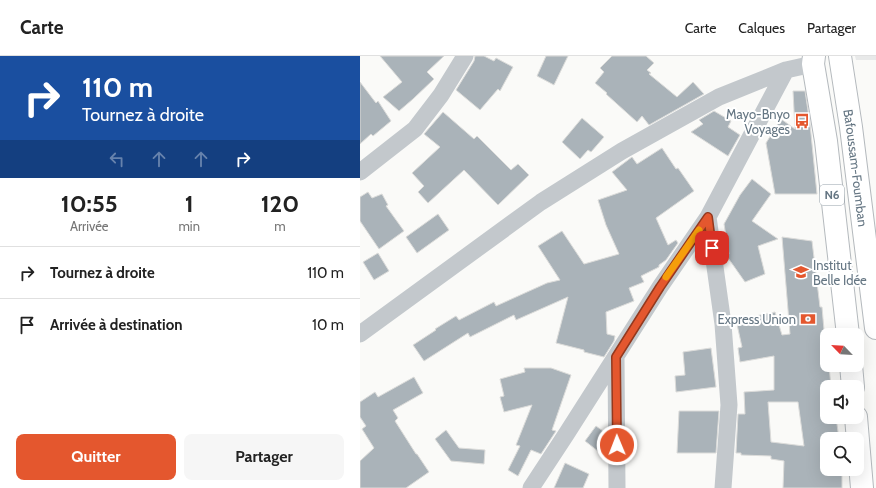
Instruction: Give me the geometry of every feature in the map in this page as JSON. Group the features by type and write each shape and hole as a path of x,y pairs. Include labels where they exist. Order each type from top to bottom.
{"highway":[{"name":"Bafoussam-Foumban","path":"840,56 876,328"},
{"name":"Bafoussam-Foumban","path":"814,60 826,141 847,328"},
{"path":"841,282 870,276"},
{"path":"857,424 862,488"}],"street":[{"path":"360,172 415,129 441,95 465,56"},
{"path":"360,334 541,202 588,172 719,97 814,60"},
{"path":"531,488 660,287 708,217 786,70"},
{"path":"708,217 723,324 729,405 723,488"},
{"path":"616,357 617,488"}],"shaded area":[{"path":"855,56 876,56 876,60 856,60"}],"building":[{"path":"380,56 444,56 427,72 434,79 399,111 383,97 402,82"},
{"path":"475,56 484,56 494,61 496,58 513,67 500,91 498,89 480,110 456,90 474,61"},
{"path":"546,56 568,56 554,85 537,76"},
{"path":"612,56 646,56 654,63 647,70 651,73 649,74 677,97 693,82 704,94 649,125 642,116 637,122 595,83 604,72 600,68"},
{"path":"360,82 376,103 378,101 391,121 373,136 371,134 360,144"},
{"name":"Mayo-Bnyo Voyages","path":"793,91 805,91 817,194 775,194 766,143 781,119 795,129"},
{"path":"714,111 731,121 728,127 740,135 728,156 691,132 703,124 699,120"},
{"path":"443,112 474,139 477,136 511,170 518,164 529,175 498,205 464,170 428,203 418,192 424,186 412,173 440,147 424,134"},
{"path":"582,118 604,137 591,152 588,150 580,159 562,142"},
{"path":"662,148 676,169 678,168 694,191 656,218 668,245 676,240 678,243 666,260 659,265 659,267 641,276 644,282 629,288 634,301 606,312 607,334 615,336 614,341 604,357 556,343 568,297 516,320 514,315 470,337 468,333 424,361 413,345 456,316 459,320 494,302 496,306 547,283 560,280 538,246 562,231 584,264 619,254 606,225 598,200 627,190 612,172 632,157 637,164"},
{"path":"752,179 771,194 752,221 778,239 758,246 765,274 745,282 726,255 729,254 724,224 740,195"},
{"path":"368,192 372,198 382,194 388,205 386,206 404,231 379,249 360,221 360,197"},
{"path":"438,214 449,230 417,253 406,237"},
{"path":"782,237 812,241 824,328 820,328 820,372 830,372 830,380 820,380 820,424 837,424 838,432 820,432 820,476 842,476 842,488 783,488 784,461 771,459 771,456 741,455 741,453 736,453 738,414 745,414 744,392 774,390 774,356 740,362 738,348 742,347 736,320 775,312 782,335 790,334","holes":["768,402 798,402 804,446 771,442"]},
{"path":"378,253 389,271 374,280 363,262"},
{"path":"711,348 716,387 676,392 675,376 685,375 683,352"},
{"path":"524,368 551,368 571,375 552,430 556,431 541,454 531,450 518,476 508,470 520,446 516,445 532,405 504,412 500,397 504,396 500,379 525,372"},
{"path":"414,377 423,393 393,410 398,418 395,421 429,472 406,488 360,488 360,461 374,448 362,429 366,426 360,417 360,402 375,392 378,397"},
{"path":"679,411 719,411 716,453 677,453"},
{"path":"596,426 607,434 607,449 603,455 585,441"},
{"path":"446,430 459,448 485,450 484,464 451,461 435,439"},
{"path":"565,463 589,474 583,488 554,488"}],"slow traffic":[{"path":"666,277 699,230"}],"place":[{"name":"Mayo-Bnyo Voyages","path":"802,121"},
{"name":"Institut Belle Idée","path":"801,272"},
{"name":"Express Union","path":"808,319"}],"route":[{"path":"617,445 616,357 660,287 708,217 712,248"}]}
